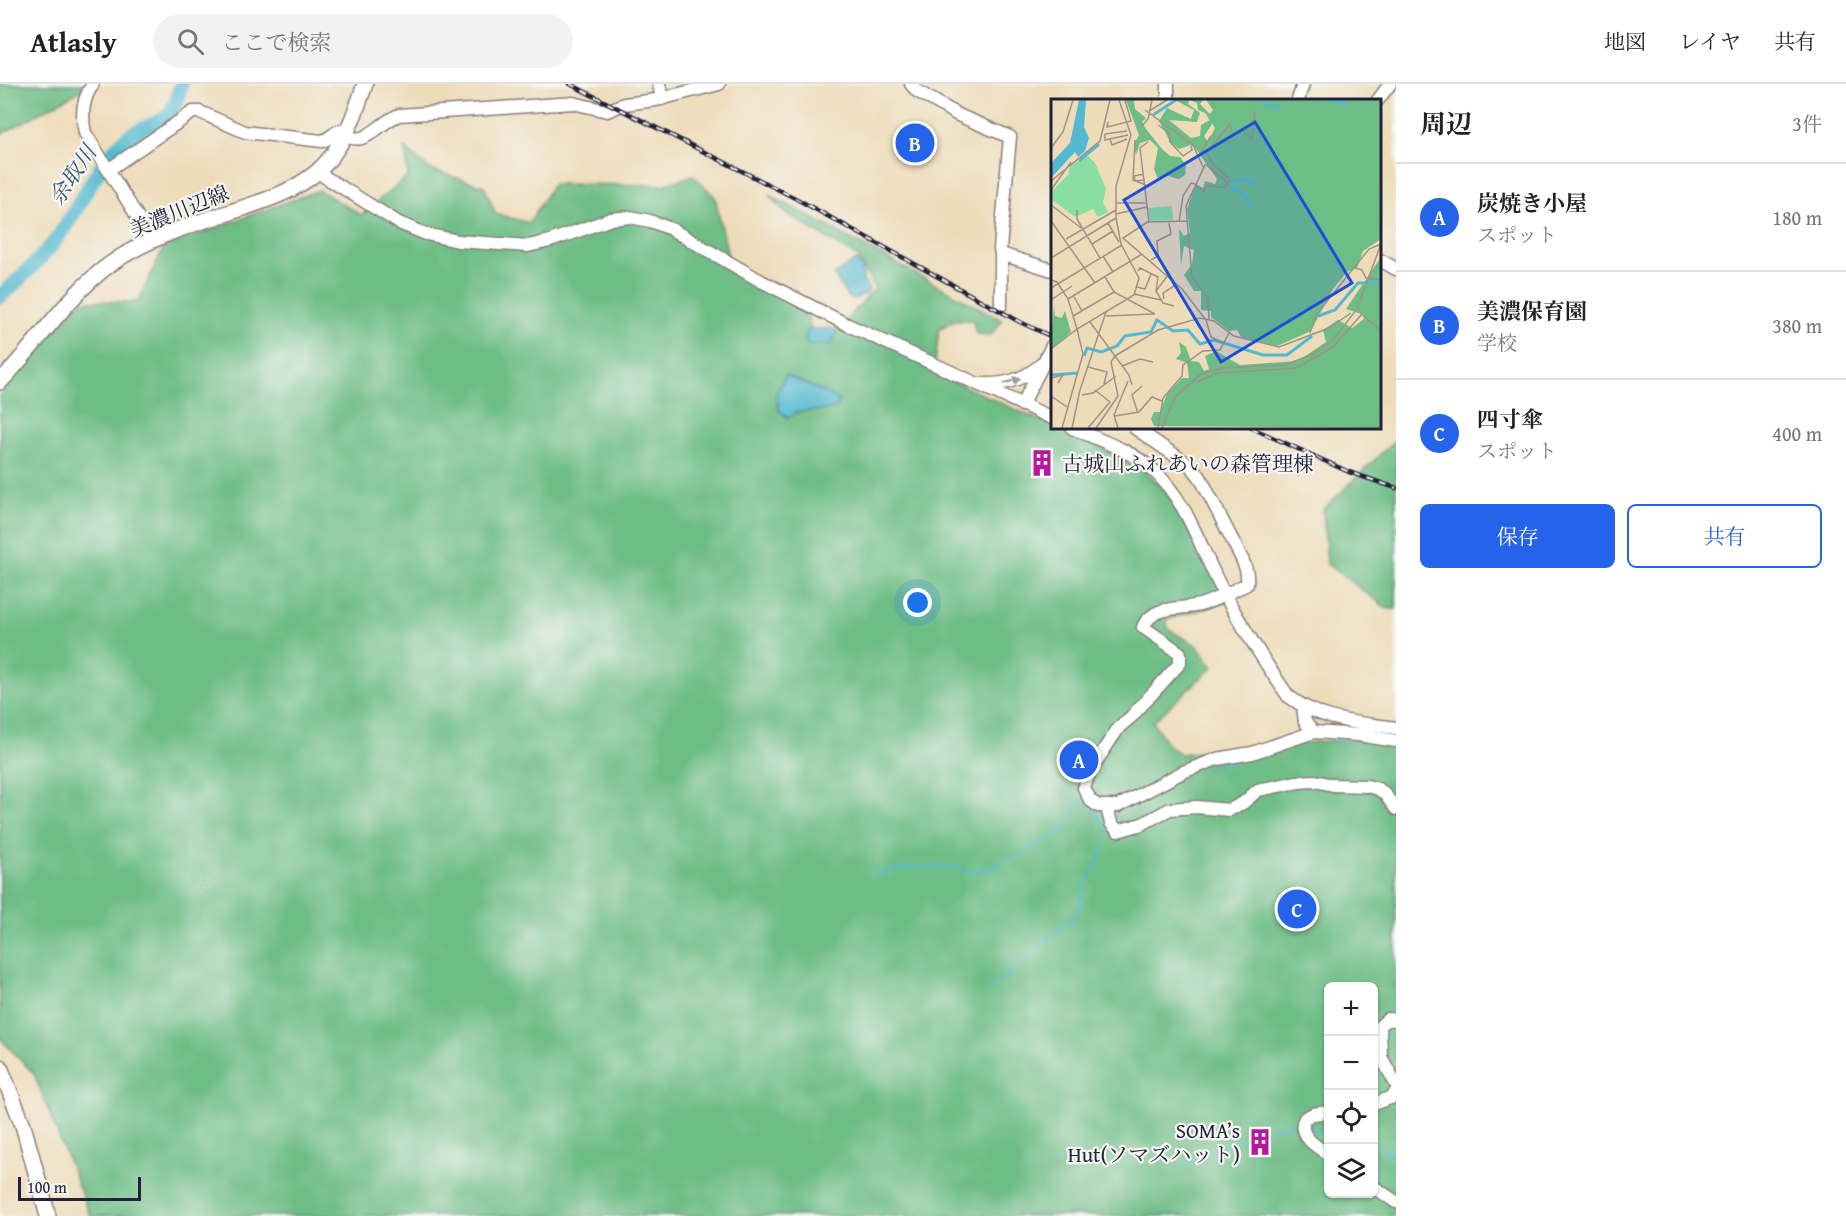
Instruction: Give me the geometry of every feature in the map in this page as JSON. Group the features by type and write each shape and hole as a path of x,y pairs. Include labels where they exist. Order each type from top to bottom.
{"main road":[{"name":"美濃川辺線","path":"0,382 82,289 110,264 152,240 283,195 317,172 345,135 356,111 364,84"},
{"path":"0,1067 23,1125 48,1216"}],"street":[{"path":"93,84 83,106 82,120 85,133 152,240"},
{"path":"659,84 662,99"},
{"path":"105,166 193,112 200,112 245,132 322,141 339,131 357,140 370,135 388,119 399,114 573,103 607,111 624,104 662,99 719,84"},
{"path":"911,84 917,91 958,115 1010,137 1000,249 1001,305"},
{"path":"1298,99 1303,84"},
{"path":"1379,99 1390,84"},
{"path":"317,172 399,223 426,234 458,241 528,246 550,241 611,219 630,217 650,221 670,229 761,281 848,325 1051,417"},
{"path":"1001,254 1051,269"},
{"path":"1381,261 1396,269"},
{"path":"1022,405 1051,350"},
{"path":"974,383 998,385 1018,381 1044,362"},
{"path":"1074,429 1128,453 1151,468 1166,482 1184,509 1225,595 1288,696 1303,707 1325,717 1396,728"},
{"path":"1136,429 1192,467 1200,477 1248,573 1247,584 1201,605 1162,610 1153,614 1146,621 1143,627 1180,653 1180,663 1119,727 1090,771 1084,788 1090,800 1098,806 1118,807 1183,772 1217,759 1252,753 1314,732 1358,735 1396,741"},
{"path":"1303,707 1305,722 1314,732"},
{"path":"1107,807 1111,823 1118,831 1142,824 1170,809 1196,807 1229,810 1243,803 1258,789 1315,782 1378,789 1396,809"},
{"path":"1396,1020 1388,1019 1380,1026 1381,1057 1396,1084"},
{"path":"1378,1102 1392,1097 1396,1091"},
{"path":"1324,1113 1305,1118 1301,1129 1303,1134 1324,1151"},
{"path":"1378,1190 1396,1202"}],"green space":[{"path":"0,84 88,84 87,87 0,135"},
{"path":"405,148 429,169 484,186 496,214 529,223 553,184 664,185 693,175 715,197 731,270 806,310 813,337 827,340 875,289 858,257 787,214 769,195 1002,320 991,335 976,334 973,320 954,320 939,329 934,373 1051,426 1051,429 1059,429 1101,448 1148,473 1167,492 1229,601 1166,620 1169,630 1196,645 1213,667 1153,722 1169,746 1180,754 1351,739 1396,738 1396,1216 90,1216 34,1074 0,1038 0,391 82,301 138,302 164,247 319,190 361,215 408,176"},
{"path":"1396,439 1396,609 1388,609 1327,564 1323,510"}],"water":[{"path":"856,260 863,268 863,280 869,289 866,294 853,300 848,298 834,275"},
{"path":"832,328 837,331 831,345 808,345 805,340 807,330"},
{"path":"786,375 839,400 836,409 797,412 788,418 779,410 776,393"}],"waterway":[{"name":"余取川","path":"0,297 36,263 55,241 117,147 129,136 169,114 176,102 181,84"},
{"path":"1335,739 1347,742"},
{"path":"1086,766 1099,746"},
{"path":"1216,766 1249,759"},
{"path":"1143,800 1157,793"},
{"path":"873,876 898,869 919,867 945,866 975,871 991,868 1061,832 1084,797"},
{"path":"1092,808 1107,827 1106,835"},
{"path":"988,991 1060,928 1074,919 1087,881 1100,857 1103,844"},
{"path":"1213,1151 1281,1125 1297,1123"},
{"path":"1308,1125 1324,1133"},
{"path":"1378,1147 1396,1157"},
{"path":"1178,1168 1204,1155"}],"railway":[{"path":"570,84 795,198 1020,322 1051,337"},
{"path":"1254,429 1349,472 1396,488"}],"place":[{"name":"美濃保育園","path":"915,143"},
{"name":"古城山ふれあいの森管理棟","path":"1042,463"},
{"name":"炭焼き小屋","path":"1079,760"},
{"name":"四寸傘","path":"1297,909"},
{"name":"SOMA’s Hut(ソマズハット)","path":"1260,1142"}]}
